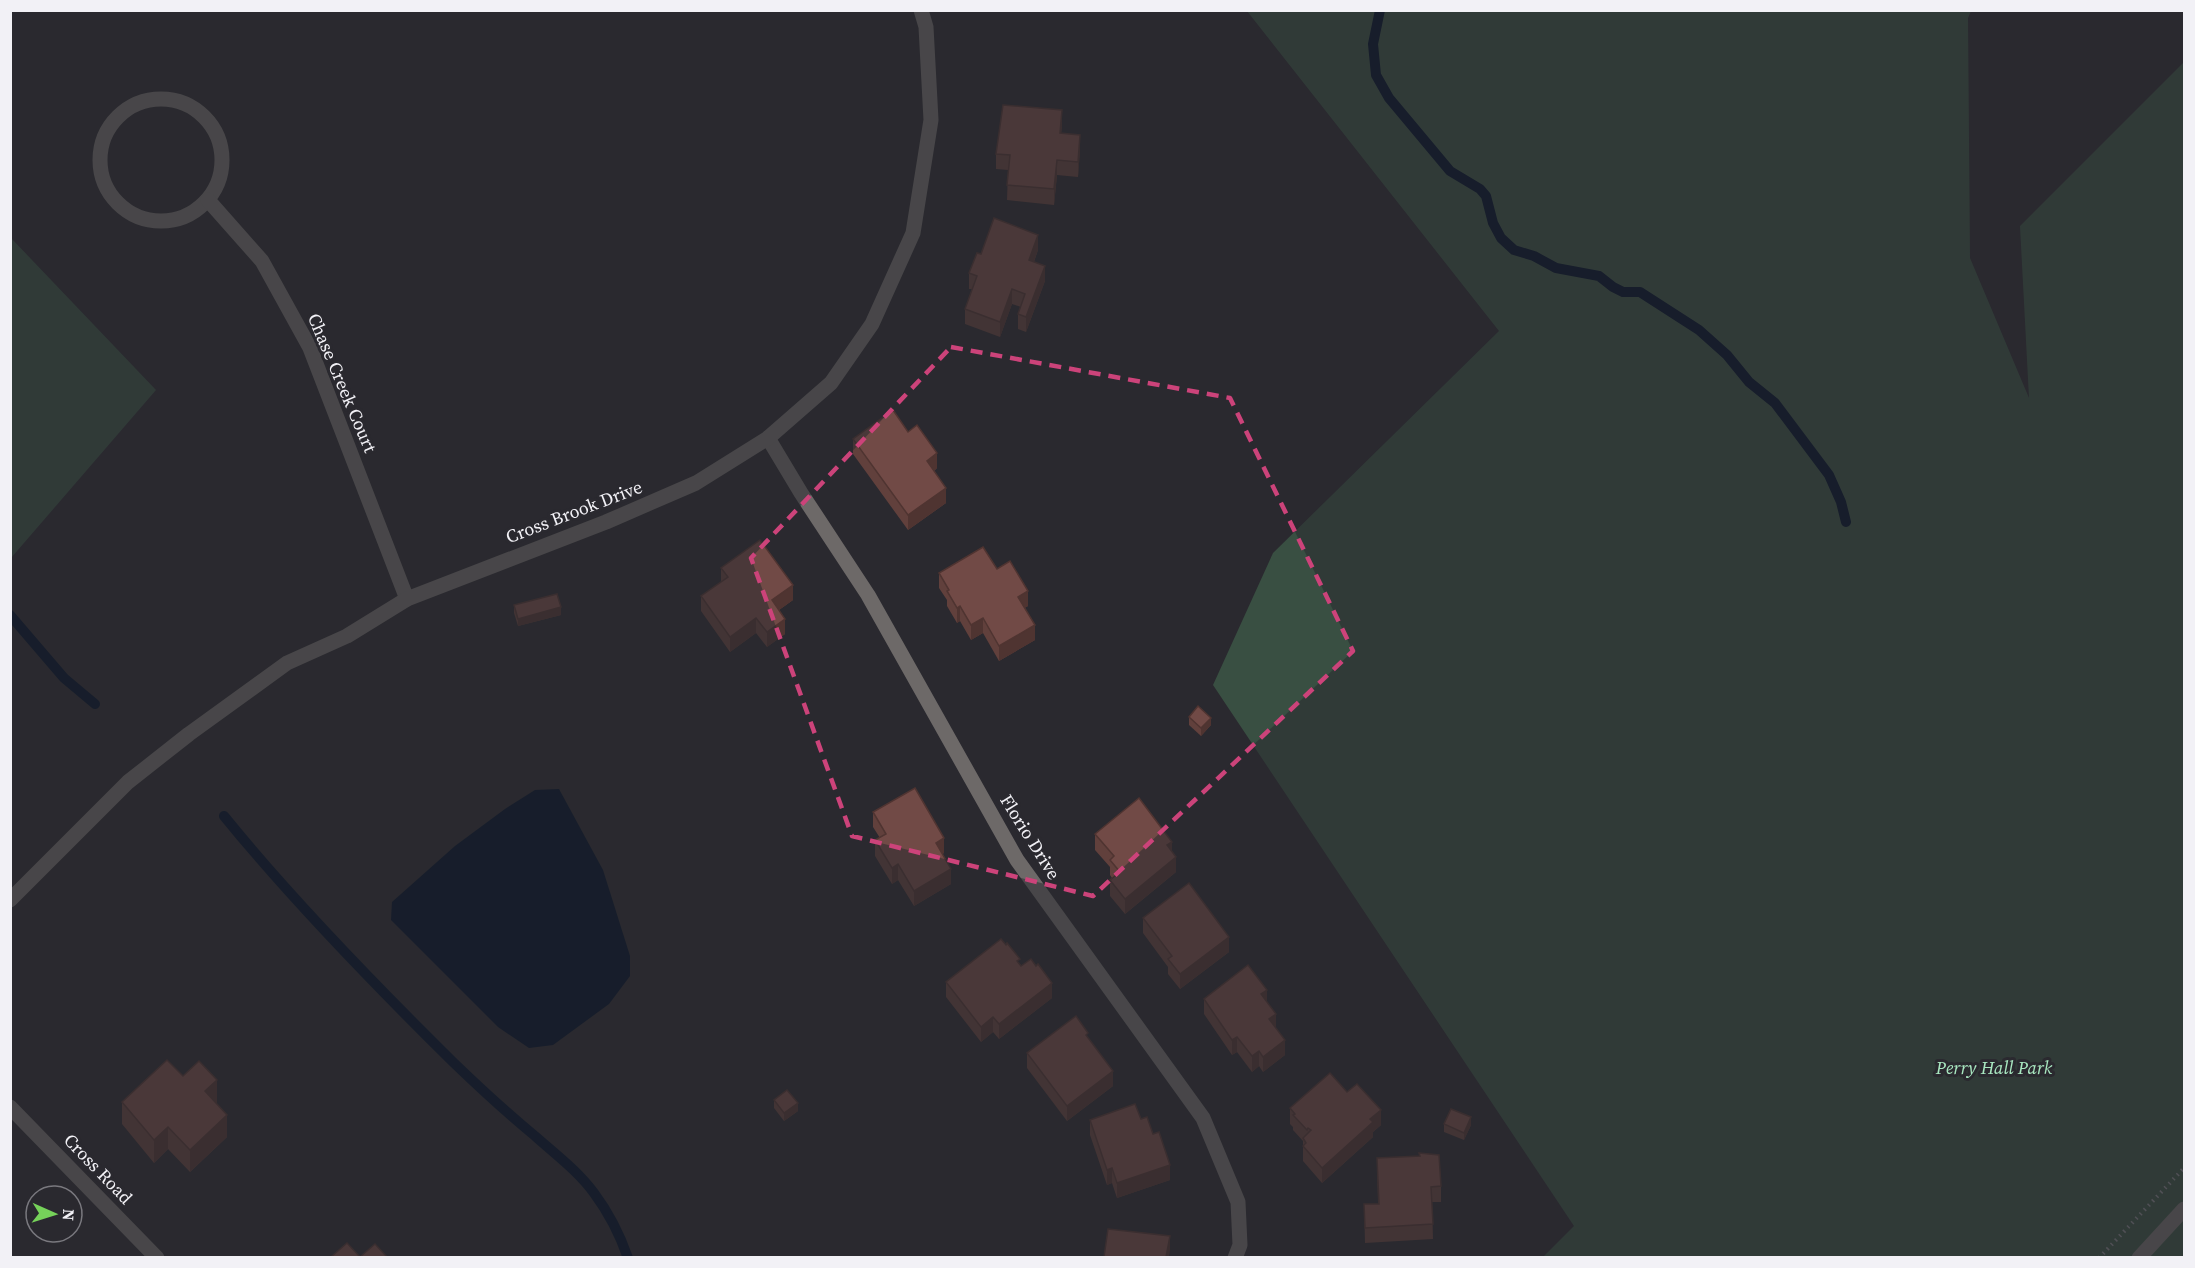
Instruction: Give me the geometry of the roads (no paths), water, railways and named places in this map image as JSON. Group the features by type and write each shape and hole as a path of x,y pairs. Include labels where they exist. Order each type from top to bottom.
{"street":[{"name":"Cross Brook Drive","path":"10,900 128,782 189,734 287,663 347,636 407,599 606,522 696,483 768,438 831,383 872,324 913,233 931,120 926,27 921,10"},
{"path":"151,98 172,99 186,103 204,116 217,134 222,155 219,182 208,200 187,217 163,222 142,219 130,214 113,200 101,177 99,155 102,141 112,122 135,103 151,98"},
{"name":"Chase Creek Court","path":"208,200 262,261 310,348 407,599"},
{"name":"Florio Drive","path":"768,438 868,595 1017,860 1203,1118 1238,1202 1240,1245 1235,1257"},
{"name":"Cross Road","path":"10,1107 157,1257"},
{"path":"2139,1257 2184,1209"}],"water":[{"path":"559,789 603,870 630,956 630,976 609,1004 553,1045 529,1048 498,1027 391,920 392,902 455,846 505,809 535,790"}],"waterway":[{"path":"1380,10 1373,44 1376,75 1389,98 1450,171 1480,189 1486,196 1493,223 1501,238 1514,250 1534,256 1556,268 1599,276 1623,292 1640,292 1699,330 1727,355 1749,382 1775,403 1829,475 1841,502 1846,522"},
{"path":"10,615 64,678 95,704"},
{"path":"224,816 306,911 394,1003 474,1082 581,1177 609,1216 628,1258"}],"park label":[{"name":"Perry Hall Park","path":"1994,1068"}]}
